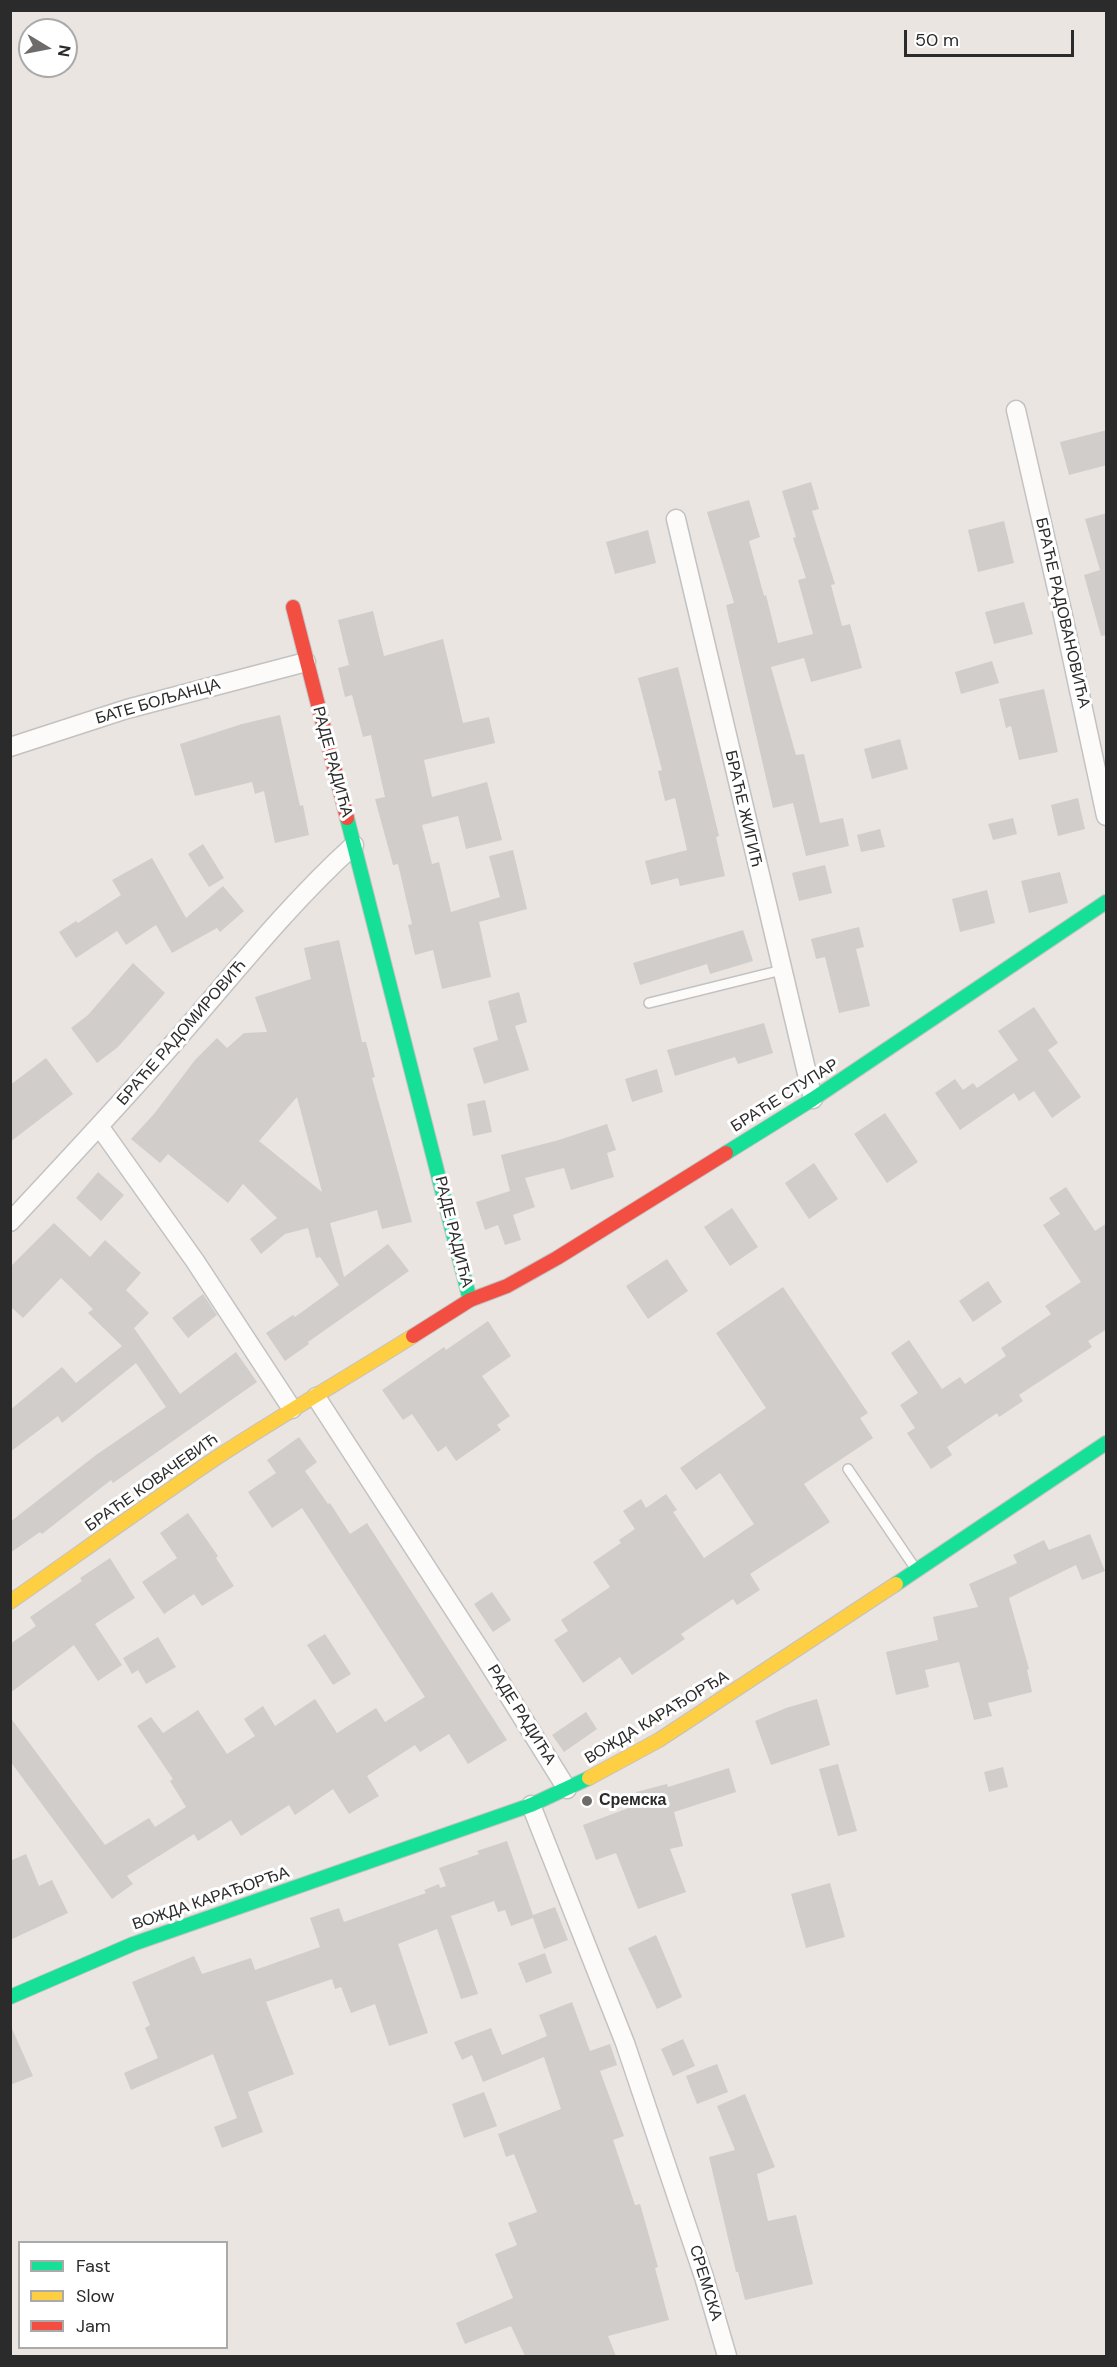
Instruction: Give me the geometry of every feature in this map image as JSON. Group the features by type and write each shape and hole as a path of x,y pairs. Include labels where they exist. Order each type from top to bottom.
{"street":[{"name":"БРАЋЕ РАДОВАНОВИЋА","path":"1016,410 1107,816"},
{"name":"БРАЋЕ ЖИГИЋ","path":"676,519 813,1099"},
{"name":"РАДЕ РАДИЋА","path":"293,608 470,1300 316,1397 484,1656 567,1789"},
{"name":"БАТЕ БОЉАНЦА","path":"10,747 126,709 306,662"},
{"name":"БРАЋЕ РАДОМИРОВИЋ","path":"10,1222 99,1126 293,905 354,845"},
{"name":"БРАЋЕ СТУПАР","path":"470,1300 507,1286 557,1258 813,1099 1107,902"},
{"path":"99,1126 195,1261 292,1409"},
{"name":"БРАЋЕ КОВАЧЕВИЋ","path":"10,1602 218,1457 292,1409 316,1397"},
{"name":"ВОЖДА КАРАЂОРЂА","path":"10,1997 133,1944 531,1805 567,1789 659,1740 1107,1443"},
{"name":"СРЕМСКА","path":"531,1805 625,2043 704,2277 727,2356"}],"lane":[{"path":"649,1003 782,970"},
{"path":"848,1469 916,1570"}],"building":[{"path":"1107,430 1107,465 1069,475 1060,442"},
{"path":"811,482 819,509 812,511 835,584 831,585 842,626 850,624 862,668 811,682 804,658 771,667 796,755 804,754 820,823 843,818 849,846 806,856 793,803 773,808 726,605 734,603 707,512 749,500 760,537 749,541 778,643 813,634 798,580 806,578 793,538 796,537 782,491"},
{"path":"1107,513 1107,635 1101,636 1084,575 1100,570 1085,519"},
{"path":"1004,521 1014,563 978,572 968,530"},
{"path":"648,530 656,563 615,574 606,542"},
{"path":"1024,602 1033,634 994,644 985,612"},
{"path":"373,611 384,656 443,639 463,723 489,717 495,743 424,760 432,797 487,782 502,840 466,849 458,816 422,825 432,864 439,862 451,912 500,897 489,856 513,850 527,909 479,922 491,977 442,989 433,950 415,955 408,925 412,924 398,864 393,865 375,799 385,797 371,735 363,737 352,695 345,697 338,668 349,665 338,620"},
{"path":"992,661 999,683 961,694 955,672"},
{"path":"678,667 719,836 716,837 725,876 680,886 678,878 651,885 645,861 687,850 675,798 665,801 658,771 662,770 638,678"},
{"path":"1044,689 1058,752 1019,760 1011,726 1006,728 999,699"},
{"path":"280,715 300,806 303,805 309,835 275,843 264,791 255,794 252,782 195,796 180,744 242,724"},
{"path":"900,739 908,769 872,779 864,749"},
{"path":"1078,798 1085,829 1058,836 1051,805"},
{"path":"1013,818 1017,834 993,840 988,824"},
{"path":"880,829 885,847 861,852 857,835"},
{"path":"203,844 224,878 209,887 188,854"},
{"path":"152,858 186,918 223,886 244,911 220,932 217,928 172,953 156,925 126,945 117,931 76,958 59,932 76,921 78,923 121,895 112,880"},
{"path":"825,865 832,893 799,901 792,873"},
{"path":"1060,872 1068,903 1029,913 1021,881"},
{"path":"987,890 995,923 960,932 952,899"},
{"path":"859,927 864,947 856,949 870,1006 839,1013 825,957 816,959 811,939"},
{"path":"743,930 753,961 710,974 707,964 640,985 633,963"},
{"path":"339,940 362,1042 366,1042 375,1077 372,1078 412,1222 382,1229 377,1210 330,1223 344,1277 388,1244 409,1271 308,1342 309,1344 285,1361 266,1333 293,1315 295,1317 339,1285 320,1257 316,1258 308,1228 285,1234 261,1254 250,1239 277,1218 243,1184 228,1203 168,1154 160,1163 131,1139 154,1114 195,1060 217,1038 227,1048 244,1033 267,1032 255,997 311,979 304,948","holes":["297,1097 322,1192 259,1141"]},
{"path":"133,963 165,993 118,1047 97,1063 71,1028 88,1015"},
{"path":"519,992 527,1022 515,1026 529,1070 484,1084 473,1048 498,1040 488,1001"},
{"path":"1034,1007 1058,1043 1048,1050 1081,1097 1052,1118 1034,1091 1019,1101 1014,1093 960,1130 935,1093 955,1079 963,1090 973,1083 977,1088 1018,1060 998,1031"},
{"path":"764,1023 773,1053 738,1064 735,1057 675,1076 667,1050"},
{"path":"46,1058 73,1094 10,1142 10,1085"},
{"path":"657,1069 663,1092 632,1102 625,1079"},
{"path":"485,1100 492,1132 473,1136 467,1104"},
{"path":"885,1113 918,1162 887,1183 854,1134"},
{"path":"607,1124 616,1150 607,1153 614,1177 571,1190 564,1168 525,1178 535,1207 513,1215 521,1240 505,1245 498,1225 485,1230 476,1202 510,1191 501,1155 559,1140"},
{"path":"814,1163 838,1199 809,1219 785,1183"},
{"path":"98,1172 124,1195 101,1221 76,1198"},
{"path":"1066,1187 1095,1231 1107,1223 1107,1329 1088,1341 1092,1347 1019,1395 1023,1401 999,1417 997,1413 947,1447 952,1455 931,1469 907,1433 915,1428 900,1405 918,1393 891,1353 909,1340 942,1389 960,1377 965,1384 1006,1356 1001,1348 1051,1314 1045,1306 1081,1282 1043,1225 1060,1214 1049,1198"},
{"path":"732,1208 758,1247 730,1266 704,1227"},
{"path":"54,1223 90,1257 105,1240 141,1273 126,1290 149,1313 134,1328 180,1394 236,1352 257,1382 113,1483 111,1480 42,1534 40,1532 10,1553 10,1522 96,1455 166,1407 136,1363 62,1423 58,1416 10,1452 10,1410 62,1367 76,1383 122,1346 88,1313 93,1309 61,1278 23,1318 10,1306 10,1267"},
{"path":"667,1259 688,1291 648,1319 626,1286"},
{"path":"988,1281 1002,1302 973,1322 959,1301"},
{"path":"783,1287 868,1413 860,1418 873,1438 804,1484 830,1522 750,1574 760,1590 737,1605 733,1599 681,1634 685,1639 632,1675 620,1657 583,1683 554,1640 568,1631 561,1620 610,1587 593,1562 621,1543 619,1540 635,1529 623,1511 641,1499 646,1508 666,1494 677,1510 673,1512 704,1558 754,1524 720,1473 696,1490 680,1468 766,1408 716,1333"},
{"path":"203,1294 217,1315 188,1338 172,1318"},
{"path":"488,1321 511,1356 482,1376 510,1416 497,1425 501,1430 456,1461 446,1446 438,1452 412,1414 403,1420 382,1390 444,1347 446,1350"},
{"path":"299,1437 317,1462 305,1471 350,1534 367,1523 507,1740 468,1764 449,1734 420,1752 415,1745 367,1776 379,1796 349,1814 333,1789 295,1815 289,1805 241,1836 231,1820 198,1841 194,1834 127,1876 133,1884 112,1899 10,1761 10,1717 105,1845 149,1818 155,1827 186,1807 170,1781 173,1779 137,1726 151,1717 163,1733 198,1710 227,1754 255,1736 244,1719 263,1706 275,1726 315,1699 337,1733 376,1708 385,1722 425,1697 302,1508 272,1528 248,1492 276,1473 267,1460"},
{"path":"188,1513 218,1556 216,1558 234,1586 202,1606 194,1594 164,1614 142,1582 177,1558 160,1533"},
{"path":"1090,1534 1105,1571 1082,1580 1076,1565 1009,1598 1029,1669 1027,1670 1032,1692 988,1703 992,1716 974,1720 959,1662 925,1670 929,1687 896,1695 886,1652 938,1640 933,1617 978,1607 969,1584 1017,1563 1013,1555 1044,1540 1049,1550"},
{"path":"110,1558 135,1598 95,1624 122,1665 98,1681 74,1645 10,1693 10,1644 36,1626 30,1617 82,1581 80,1578"},
{"path":"492,1592 511,1620 493,1632 474,1604"},
{"path":"325,1634 351,1674 333,1685 307,1645"},
{"path":"158,1637 176,1667 146,1684 138,1670 132,1674 123,1658"},
{"path":"817,1699 830,1745 771,1765 755,1721 786,1708"},
{"path":"586,1712 597,1729 564,1752 552,1735"},
{"path":"838,1764 857,1831 838,1836 819,1769"},
{"path":"1003,1767 1008,1787 989,1792 984,1772"},
{"path":"729,1768 736,1792 674,1812 683,1846 670,1849 686,1892 638,1909 616,1853 596,1860 583,1825 639,1804 636,1792 667,1784 668,1787"},
{"path":"507,1841 533,1915 555,1907 568,1940 544,1949 533,1918 511,1926 505,1910 498,1912 494,1901 451,1916 478,1994 461,1999 437,1929 398,1944 428,2033 389,2046 375,2004 351,2013 341,1987 335,1989 332,1979 266,2002 294,2074 248,2092 263,2132 222,2148 214,2127 237,2118 213,2054 131,2090 124,2073 158,2058 145,2028 150,2025 132,1982 194,1956 202,1974 251,1958 255,1970 320,1947 310,1918 339,1908 344,1922 426,1893 424,1890 439,1884 440,1888 446,1886 439,1868"},
{"path":"26,1854 39,1886 52,1880 68,1913 10,1940 10,1861"},
{"path":"830,1883 845,1937 806,1948 791,1894"},
{"path":"656,1935 682,1997 657,2009 628,1948"},
{"path":"545,1953 552,1973 526,1983 518,1963"},
{"path":"572,2002 590,2051 610,2044 617,2065 600,2071 624,2136 613,2140 635,2205 640,2204 658,2267 655,2268 669,2320 608,2336 616,2356 525,2356 511,2326 465,2344 456,2323 513,2298 495,2254 517,2245 508,2223 537,2212 514,2154 506,2157 498,2134 561,2109 544,2057 483,2082 472,2055 462,2060 454,2042 491,2028 502,2055 547,2036 539,2015"},
{"path":"10,2024 33,2076 10,2085"},
{"path":"683,2039 695,2066 673,2076 661,2049"},
{"path":"717,2064 728,2092 697,2104 686,2076"},
{"path":"484,2092 497,2126 464,2138 452,2104"},
{"path":"745,2094 775,2167 757,2174 768,2221 796,2215 813,2284 745,2300 738,2272 736,2272 709,2157 735,2150 717,2106"}],"traffic: fast":[{"path":"347,818 470,1300"},
{"path":"726,1153 813,1099 1106,902"},
{"path":"896,1584 1106,1443"},
{"path":"10,1997 133,1944 531,1805 589,1778"}],"traffic: slow":[{"path":"10,1602 219,1456 413,1336"},
{"path":"589,1778 659,1740 896,1584"}],"traffic: jam":[{"path":"293,607 347,818"},
{"path":"413,1336 470,1300 507,1286 557,1258 726,1153"}],"place":[{"name":"Сремска","path":"587,1801"}]}
